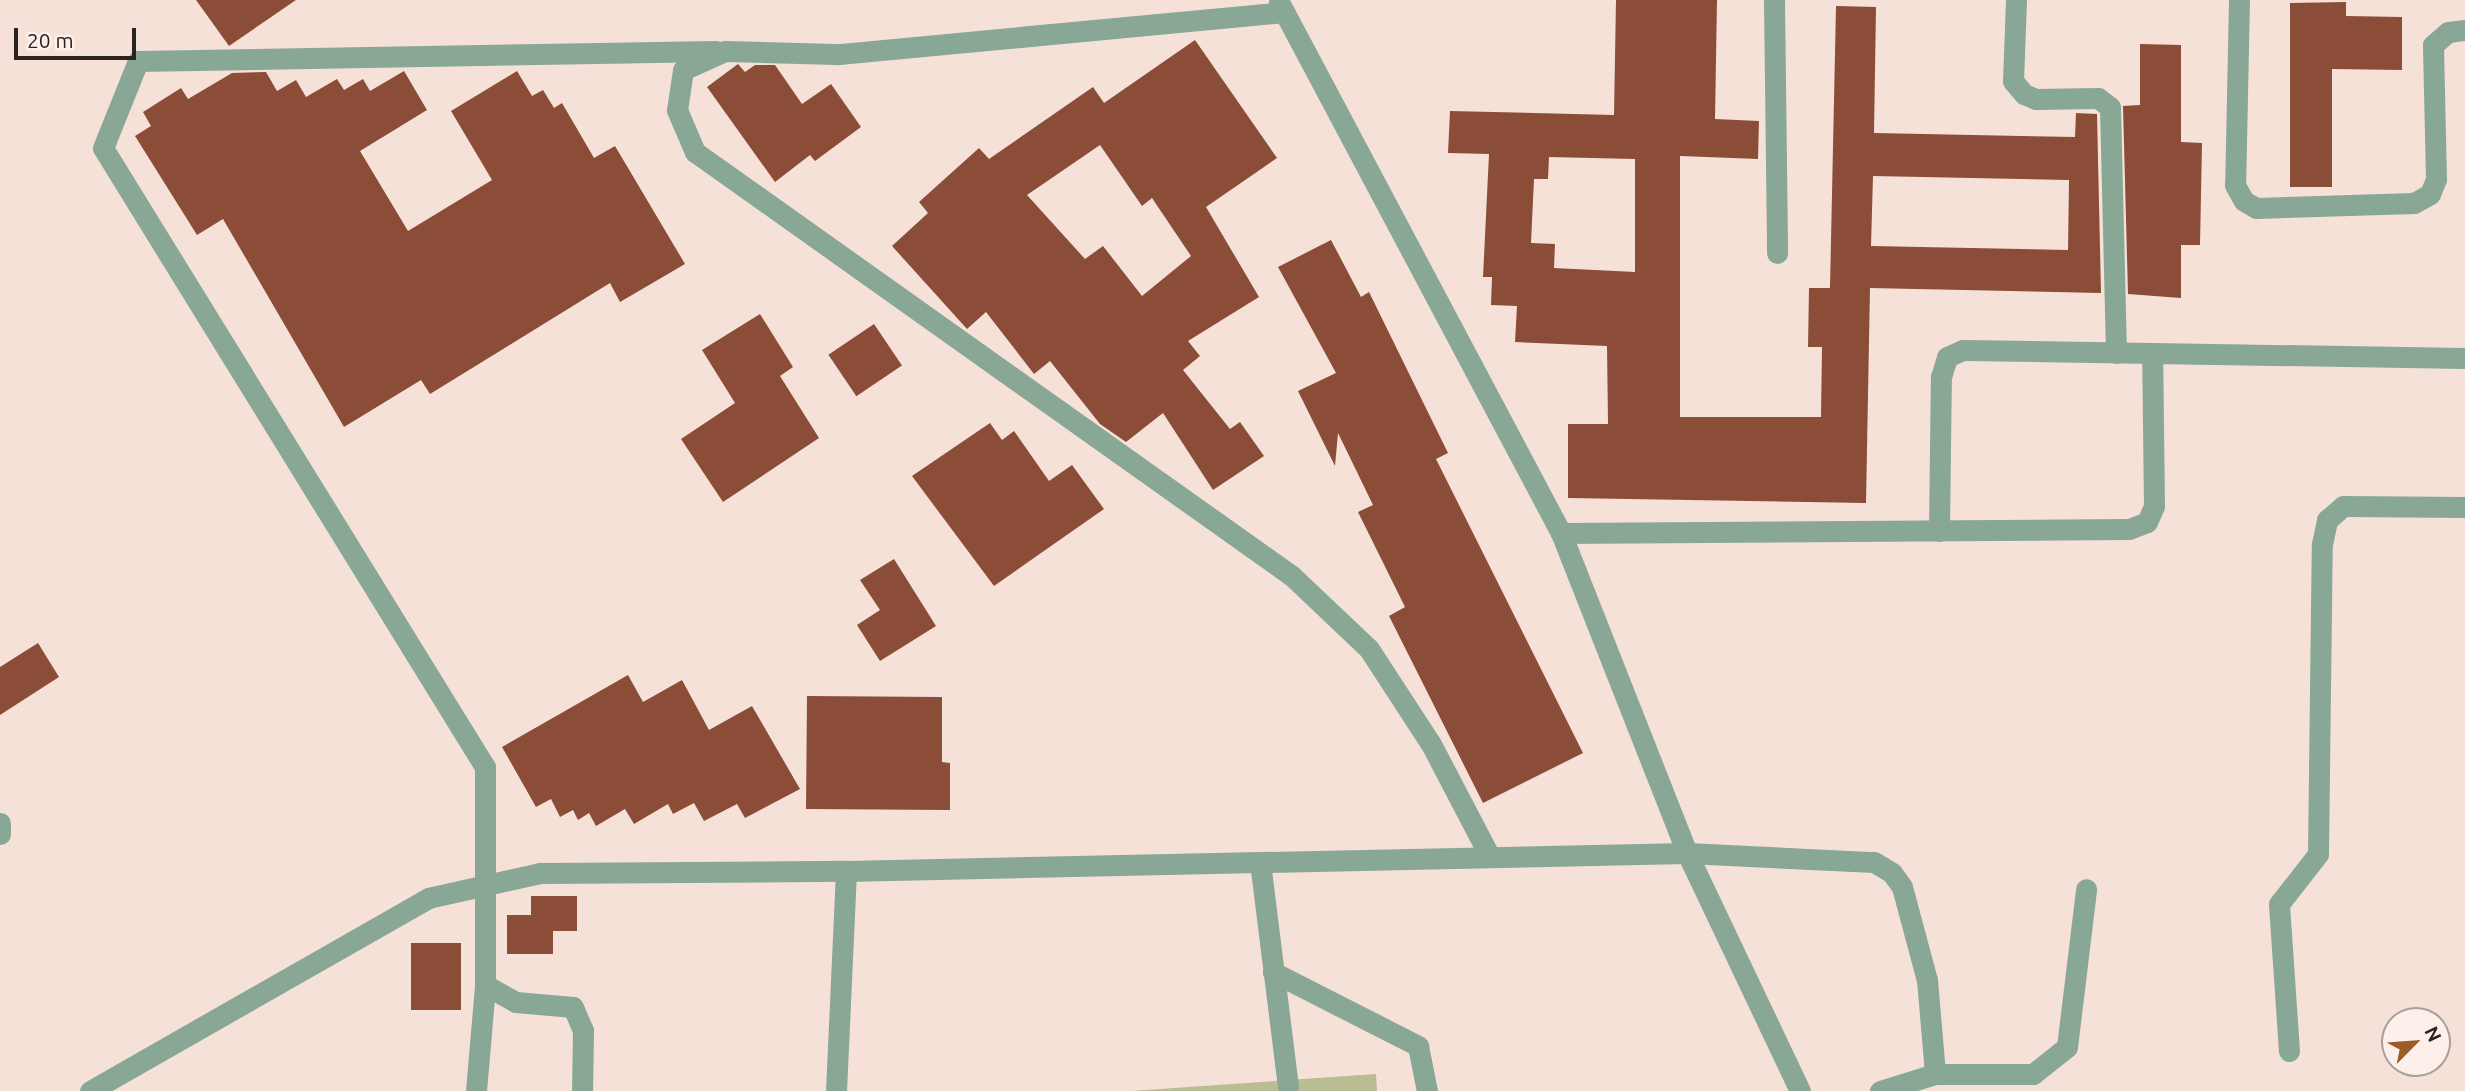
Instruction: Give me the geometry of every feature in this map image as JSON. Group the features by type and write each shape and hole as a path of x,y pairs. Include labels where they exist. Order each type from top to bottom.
{"street":[{"path":"1774,0 1777,253"},
{"path":"2016,0 2014,81 2024,94 2036,99 2098,98 2110,107 2116,353"},
{"path":"2239,0 2235,185 2244,201 2256,208 2414,203 2430,194 2436,179 2433,45 2448,32 2465,30"},
{"path":"477,1091 485,985 485,767 103,148 138,61 725,51 836,54 1281,6 1561,533 1687,853 1800,1091"},
{"path":"725,51 683,70 677,110 695,152 1292,576 1368,649 1431,744 1490,857"},
{"path":"1939,531 1941,377 1947,357 1963,351 2465,358"},
{"path":"1561,533 2129,529 2147,522 2154,506 2152,353"},
{"path":"2289,1051 2279,904 2318,854 2322,544 2327,520 2343,506 2465,507"},
{"path":"0,823 0,834"},
{"path":"90,1091 428,898 540,873 846,871 1687,853 1874,862 1892,873 1902,887 1927,980 1935,1074"},
{"path":"1260,862 1288,1086"},
{"path":"836,1091 846,871"},
{"path":"1880,1091 1935,1074 2033,1074 2067,1047 2086,889"},
{"path":"1273,972 1418,1045 1427,1091"},
{"path":"485,985 516,1002 573,1007 583,1030 582,1091"}],"green space":[{"path":"1376,1074 1377,1091 1131,1091"}],"building":[{"path":"196,0 296,0 229,46"},
{"path":"1616,0 1717,0 1715,119 1759,121 1758,159 1680,156 1680,417 1821,417 1822,347 1808,347 1809,288 1830,288 1836,6 1876,7 1874,133 2075,137 2076,113 2097,114 2101,293 1870,288 1866,503 1568,498 1568,424 1608,424 1607,346 1515,342 1517,306 1491,305 1492,277 1483,277 1489,154 1448,153 1450,111 1614,115","holes":["1549,157 1635,159 1635,272 1554,268 1555,244 1531,243 1534,179 1548,179","1873,176 2069,180 2068,250 1871,246"]},
{"path":"2346,2 2346,16 2402,17 2402,70 2332,69 2332,187 2290,187 2290,3"},
{"path":"1195,40 1277,158 1206,207 1259,297 1188,341 1200,356 1183,370 1230,429 1240,422 1264,456 1213,490 1163,413 1126,442 1100,424 1050,361 1034,374 986,312 967,329 892,246 928,213 919,202 979,148 989,159 1093,87 1104,103","holes":["1100,145 1142,206 1152,198 1191,256 1142,296 1103,246 1085,259 1027,195"]},
{"path":"2140,44 2181,45 2181,142 2202,143 2200,245 2181,245 2181,298 2128,294 2123,106 2140,105"},
{"path":"738,64 745,72 755,65 775,65 802,104 831,84 861,127 815,161 810,155 775,182 707,87"},
{"path":"404,71 427,110 360,151 408,231 492,180 451,111 517,71 532,96 543,90 554,108 562,103 594,158 615,146 685,264 620,302 610,283 430,394 421,380 344,427 223,219 197,235 135,136 151,126 143,112 181,88 188,99 232,73 266,72 277,91 296,80 306,97 337,79 344,90 363,79 370,91"},
{"path":"1331,240 1361,297 1369,292 1448,453 1436,459 1583,753 1483,803 1389,616 1405,607 1358,512 1373,505 1338,433 1335,466 1298,391 1336,373 1278,267"},
{"path":"760,314 793,367 780,376 819,438 723,502 681,439 735,403 702,350"},
{"path":"874,324 902,365 856,396 828,355"},
{"path":"990,423 1002,440 1014,431 1049,481 1072,465 1104,509 994,586 912,476"},
{"path":"894,559 936,626 880,661 857,625 880,610 860,580"},
{"path":"38,643 59,677 0,715 0,667"},
{"path":"628,675 643,702 682,680 709,730 752,706 800,789 745,818 737,804 704,821 694,803 673,814 668,804 634,824 625,809 596,826 589,813 578,820 573,810 560,817 551,799 536,807 502,747"},
{"path":"807,696 942,697 942,762 950,763 950,810 806,809"},
{"path":"531,896 577,896 577,931 553,931 553,954 507,954 507,915 531,915"},
{"path":"411,943 461,943 461,1010 411,1010"}]}
